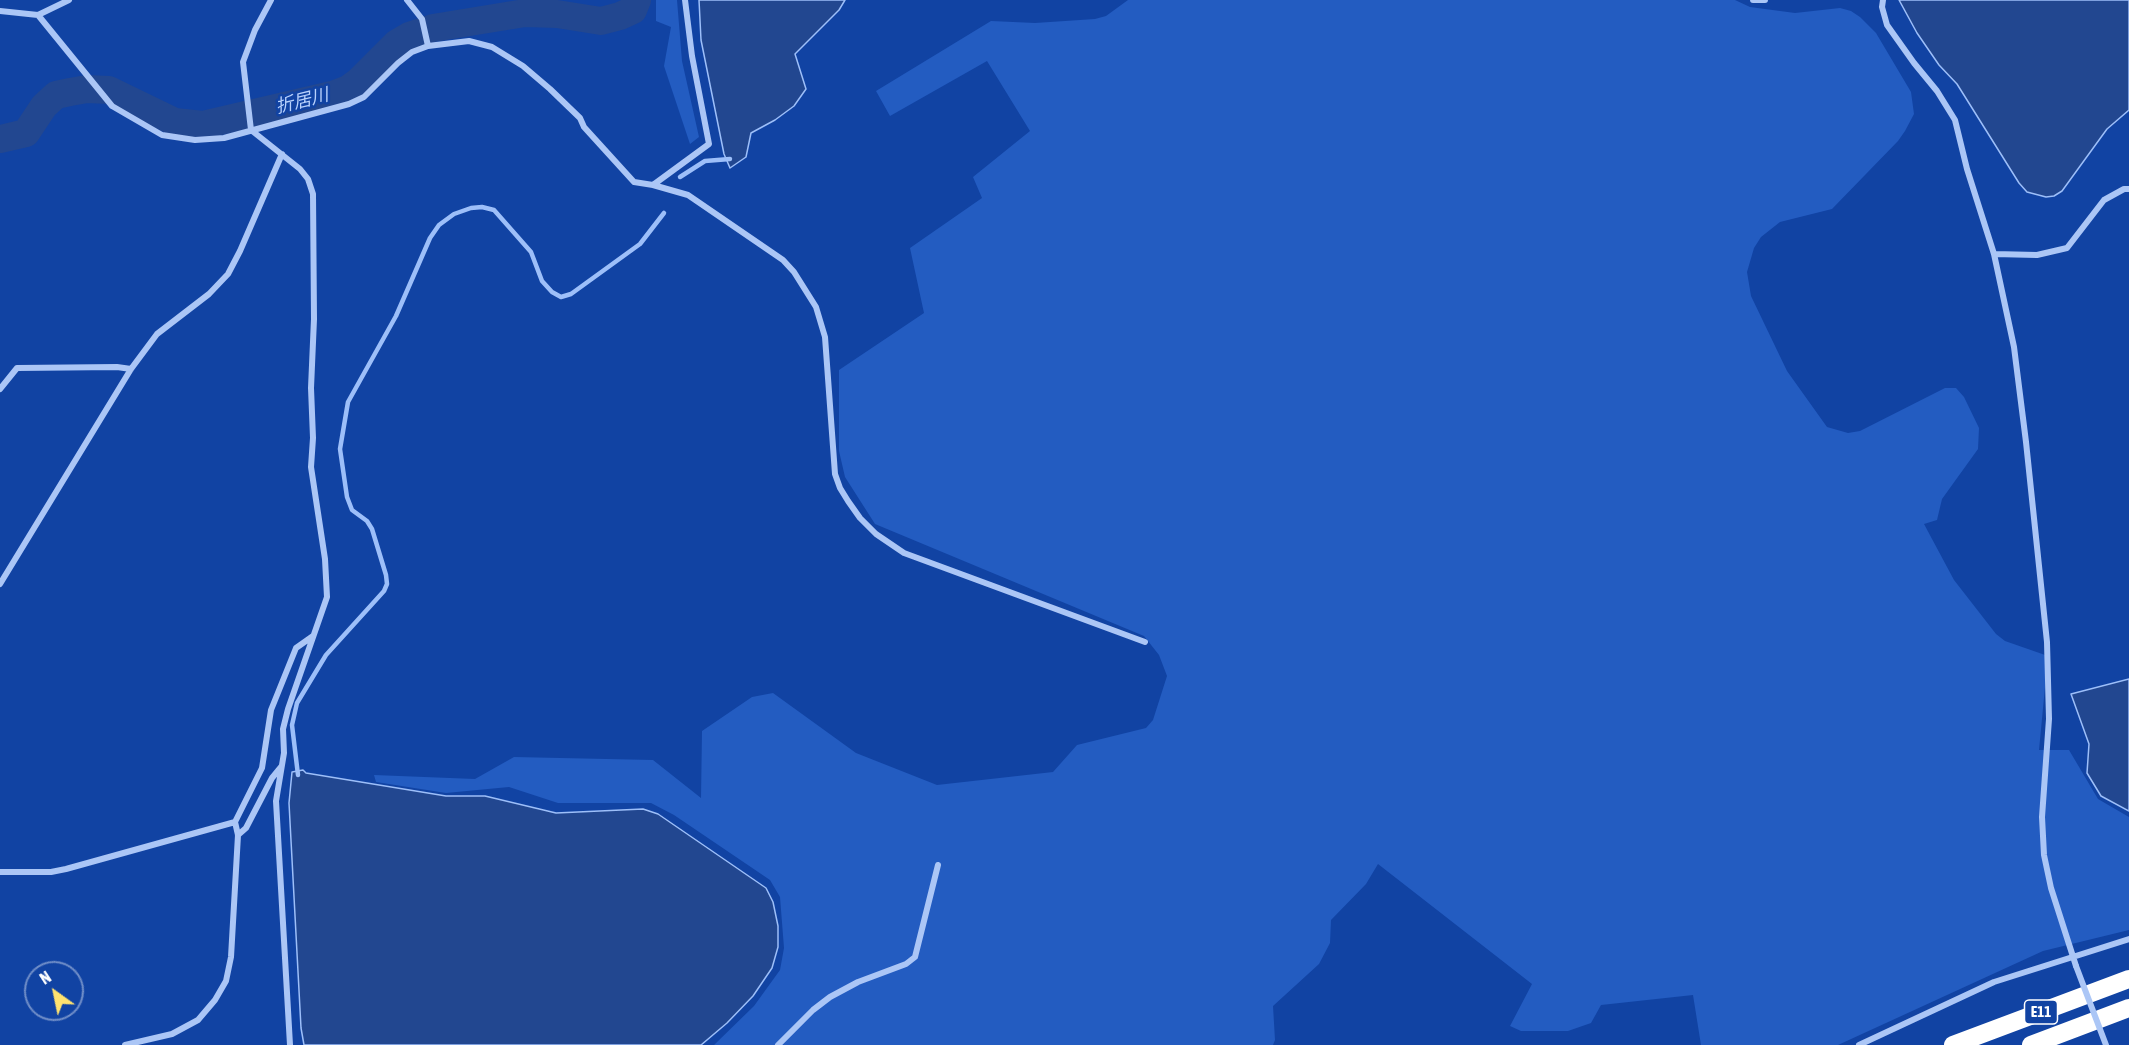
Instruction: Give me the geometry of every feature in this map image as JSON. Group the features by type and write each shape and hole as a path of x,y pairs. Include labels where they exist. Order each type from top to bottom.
{"highway":[{"name":"E11","path":"1953,1045 2129,979"},
{"name":"E11","path":"2031,1045 2129,1008"}],"street":[{"path":"0,11 38,15 69,0"},
{"path":"250,130 243,62 255,30 271,0"},
{"path":"407,0 422,19 428,46"},
{"path":"653,185 709,144 692,56 685,0"},
{"path":"1753,0 1765,0"},
{"path":"1883,0 1882,7 1887,25 1955,120 1967,169 1994,254 2014,347 2047,642 2049,719 2042,817 2044,855 2051,888 2072,956 2106,1045"},
{"path":"38,15 112,106 162,135 195,140 224,138 333,109 364,97 398,63 412,52 428,46 469,41 481,43 501,53 523,66 550,88 580,118 584,127 634,182 688,195 783,260 816,308 825,337 835,474 848,501 860,518 876,534 904,552 1145,642"},
{"path":"250,130 304,174 313,194 314,320 311,467 325,559 327,597 288,709 283,729 284,753 276,801 290,1045"},
{"path":"0,584 131,369 157,334 209,294 228,274 282,154"},
{"path":"1994,254 2037,255 2067,248 2104,200 2124,189 2129,189"},
{"path":"0,389 17,368 131,369"},
{"path":"125,1045 172,1034 198,1020 226,981 231,957 238,835 235,822 262,768 271,710 296,648 314,636"},
{"path":"238,835 246,828 272,778 281,766"},
{"path":"0,872 51,872 66,869 235,822"},
{"path":"777,1045 830,997 858,982 906,964 915,957 938,865"},
{"path":"1859,1045 1994,982 2129,939"}],"shaded area":[{"path":"656,0 677,0 682,61 699,137 690,144 664,66 671,27 656,21"},
{"path":"699,0 845,0 839,10 795,54 806,89 794,106 751,133 746,157 730,168 724,154 701,40"},
{"path":"1128,0 1735,0 1750,7 1795,13 1840,8 1860,17 1876,33 1911,92 1914,114 1898,141 1832,209 1780,222 1761,237 1754,248 1747,272 1751,296 1787,371 1827,427 1848,433 1860,431 1945,388 1956,388 1964,397 1979,428 1978,449 1942,499 1937,520 1924,524 1954,580 1996,634 2005,641 2048,656 2039,750 2069,750 2098,799 2129,817 2129,930 2043,951 1838,1045 1701,1045 1693,995 1601,1005 1591,1023 1568,1031 1521,1031 1510,1026 1532,984 1378,864 1366,884 1331,920 1330,943 1319,964 1273,1006 1275,1040 1273,1045 714,1045 754,1006 780,970 784,948 780,897 770,880 674,815 651,803 558,803 509,787 446,793 376,782 374,775 475,779 514,757 653,760 701,798 702,731 752,697 773,693 856,753 937,785 1053,772 1077,745 1146,728 1153,720 1167,676 1159,655 1144,636 875,524 845,477 839,451 839,370 924,313 910,248 982,198 973,177 1030,131 987,61 890,116 876,91 991,21 1035,23 1095,19 1106,16"},
{"path":"1899,0 2129,0 2129,110 2107,129 2062,191 2054,196 2046,197 2027,192 2019,183 1957,84 1939,65 1917,33"},
{"path":"2129,679 2129,811 2101,796 2087,773 2089,744 2071,694"},
{"path":"303,770 306,773 446,796 485,796 556,813 643,809 658,814 766,888 773,902 778,926 778,947 772,968 753,996 727,1023 701,1045 304,1045 301,1028 289,803 292,772"}],"waterway":[{"name":"折居川","path":"0,139 26,133 44,106 56,95 87,89 109,90 175,122 203,125 332,95 348,89 397,43 409,36 433,28 525,13 557,14 601,21 633,10 637,0"},
{"path":"680,177 705,161 730,159"},
{"path":"298,775 292,725 297,703 326,655 384,591 387,584 372,529 367,521 352,510 347,497 340,449 348,402 396,316 430,238 439,225 454,214 471,208 482,207 494,210 531,252 542,281 552,292 561,297 571,294 640,244 664,213"}]}
